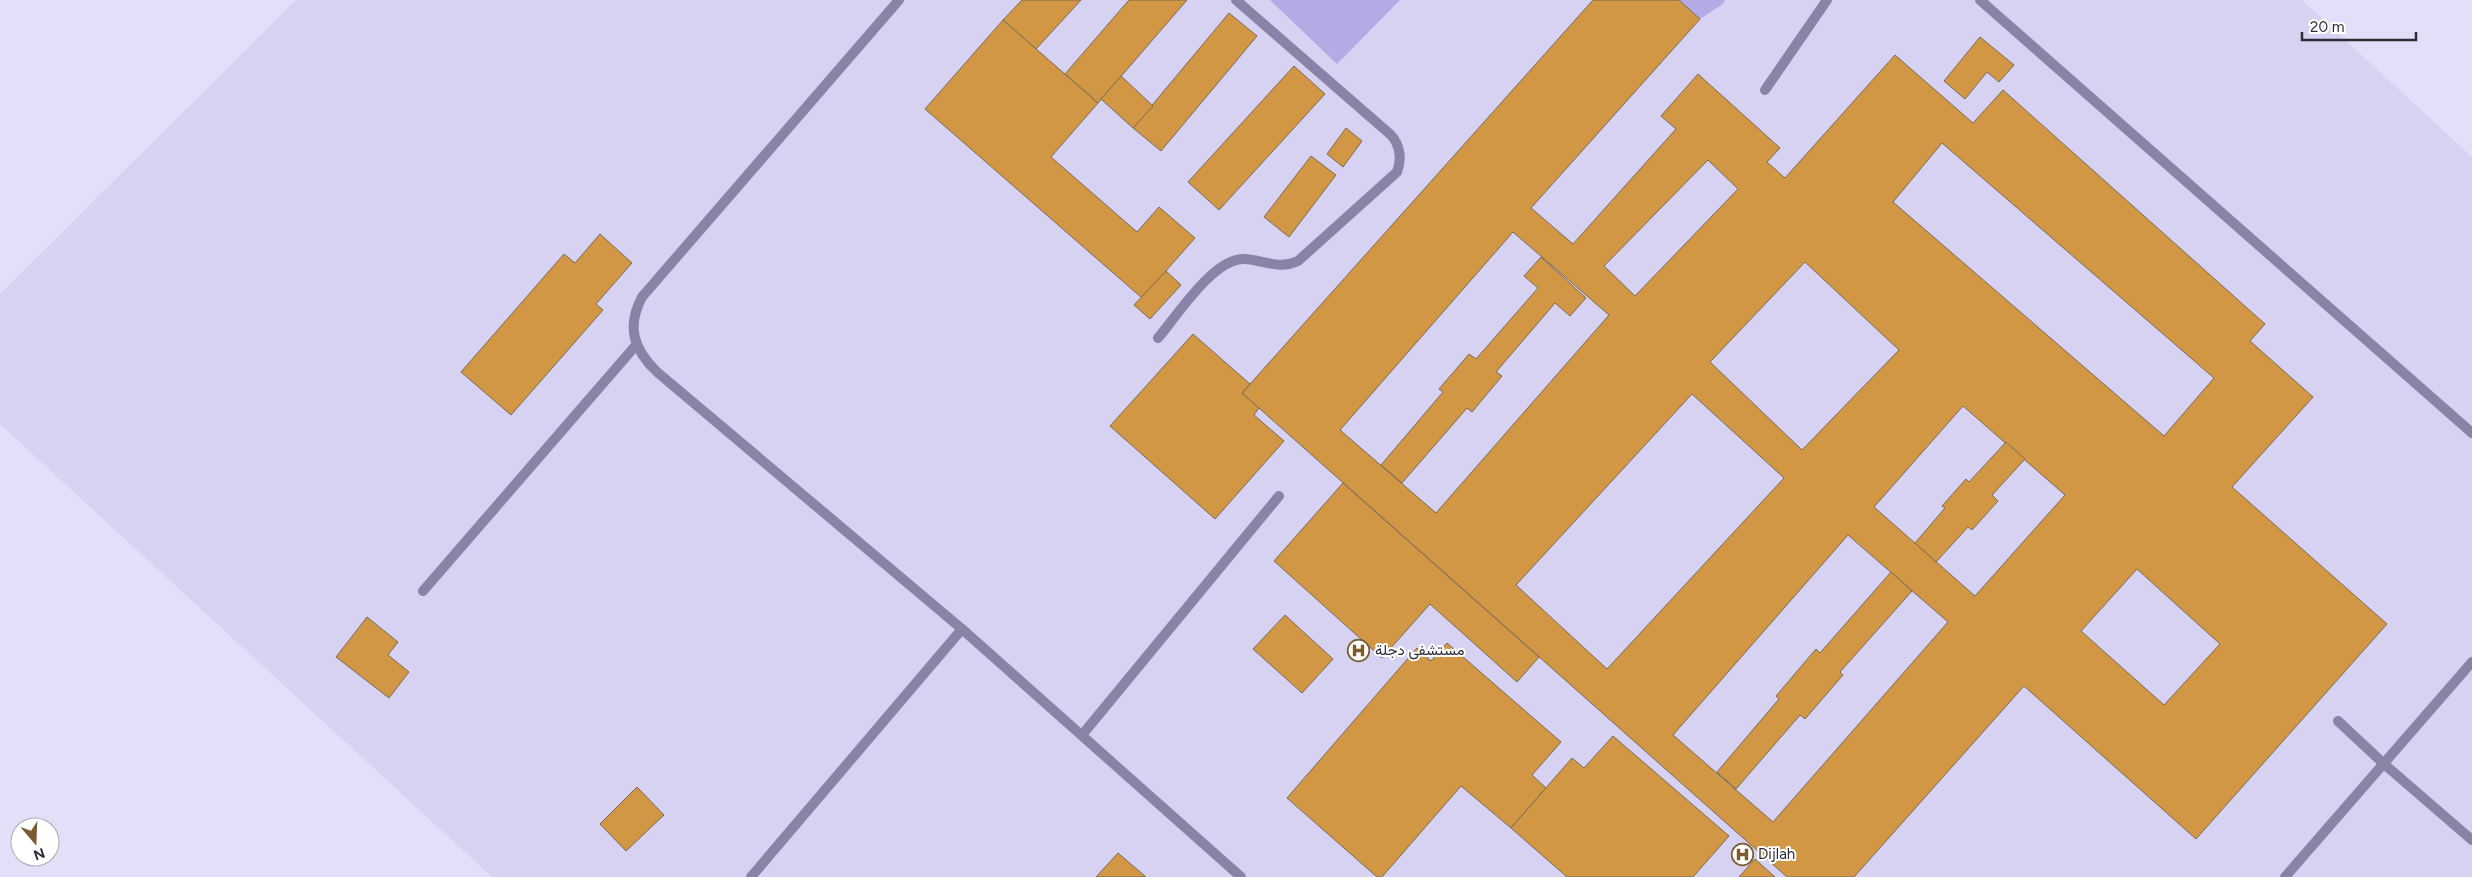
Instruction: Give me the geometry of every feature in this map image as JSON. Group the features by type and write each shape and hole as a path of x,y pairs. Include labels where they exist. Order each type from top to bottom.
{"street":[{"path":"899,0 642,297 634,319 637,344 641,354 657,372 962,629 1241,877"},
{"path":"1158,338 1210,275 1225,264 1238,259 1278,265 1298,261 1397,172 1399,168 1398,146 1391,135 1236,0"},
{"path":"1765,90 1827,0"},
{"path":"1980,0 2472,433"},
{"path":"423,591 637,344"},
{"path":"1082,735 1280,496"},
{"path":"751,877 962,629"},
{"path":"2285,877 2472,662"},
{"path":"2338,721 2384,764 2472,840"}],"shaded area":[{"name":"مستشفى دجلة","path":"296,0 2302,0 2472,157 2472,877 492,877 0,424 0,294"},
{"path":"1270,0 1400,0 1337,64"},
{"path":"1679,0 1725,0 1723,4 1700,19"}],"building":[{"path":"1022,0 1081,0 1036,49 1003,20"},
{"path":"1129,0 1187,0 1098,103 1065,74"},
{"path":"1593,0 1679,0 1700,19 1531,208 1573,244 1676,129 1661,116 1698,74 1780,148 1767,162 1785,178 1895,55 1973,123 2003,90 2265,324 2250,341 2313,397 2232,487 2387,624 2196,839 2024,686 1854,877 1787,877 1242,393","holes":["1942,143 2214,378 2164,436 1893,202","1708,160 1738,189 1635,296 1604,266","1513,232 1609,315 1436,513 1340,430","1805,262 1899,350 1802,450 1710,362","1692,394 1784,478 1607,669 1516,585","1963,406 2065,495 1975,596 1874,507","1848,535 1948,622 1773,822 1673,735","2137,569 2220,644 2164,705 2081,631"]},
{"path":"1229,13 1257,36 1161,151 1133,128"},
{"path":"1003,20 1098,103 1051,157 1137,232 1159,207 1195,238 1142,298 925,109"},
{"path":"1980,37 2014,65 1999,82 1987,72 1965,99 1944,81"},
{"path":"1294,66 1325,94 1219,210 1188,182"},
{"path":"1121,76 1153,106 1133,128 1101,99"},
{"path":"1346,128 1362,141 1343,167 1327,154"},
{"path":"1311,156 1336,175 1289,237 1264,217"},
{"path":"600,234 632,263 596,304 603,310 511,415 461,372 564,254 575,263"},
{"path":"1541,257 1586,298 1570,316 1555,303 1496,372 1502,376 1472,412 1467,408 1402,483 1381,465 1443,392 1439,389 1469,354 1476,359 1538,288 1524,276"},
{"path":"1166,271 1181,285 1150,319 1134,305"},
{"path":"1193,334 1250,384 1242,393 1259,408 1254,415 1284,441 1215,519 1110,426"},
{"path":"2006,442 2025,459 1992,495 1998,501 1972,530 1968,527 1936,562 1915,543 1945,508 1942,506 1966,479 1969,482"},
{"path":"1343,483 1539,657 1517,682 1430,604 1382,658 1274,561"},
{"path":"1891,572 1912,591 1840,672 1843,675 1805,719 1800,715 1736,789 1717,772 1779,699 1776,696 1816,649 1820,653"},
{"path":"1285,615 1333,659 1302,693 1253,649"},
{"path":"367,617 398,642 388,655 409,672 389,698 336,657"},
{"path":"1447,643 1561,742 1532,775 1546,788 1511,828 1461,786 1382,877 1377,877 1287,798 1417,648 1431,661"},
{"path":"1613,736 1729,836 1693,877 1567,877 1511,828 1572,758 1584,768"},
{"path":"637,787 664,815 626,851 600,824"},
{"path":"1118,853 1146,877 1096,877"},
{"path":"1755,859 1775,877 1739,877"}],"place":[{"name":"مستشفى دجلة","path":"1359,650"},
{"name":"Dijlah","path":"1742,854"}]}
